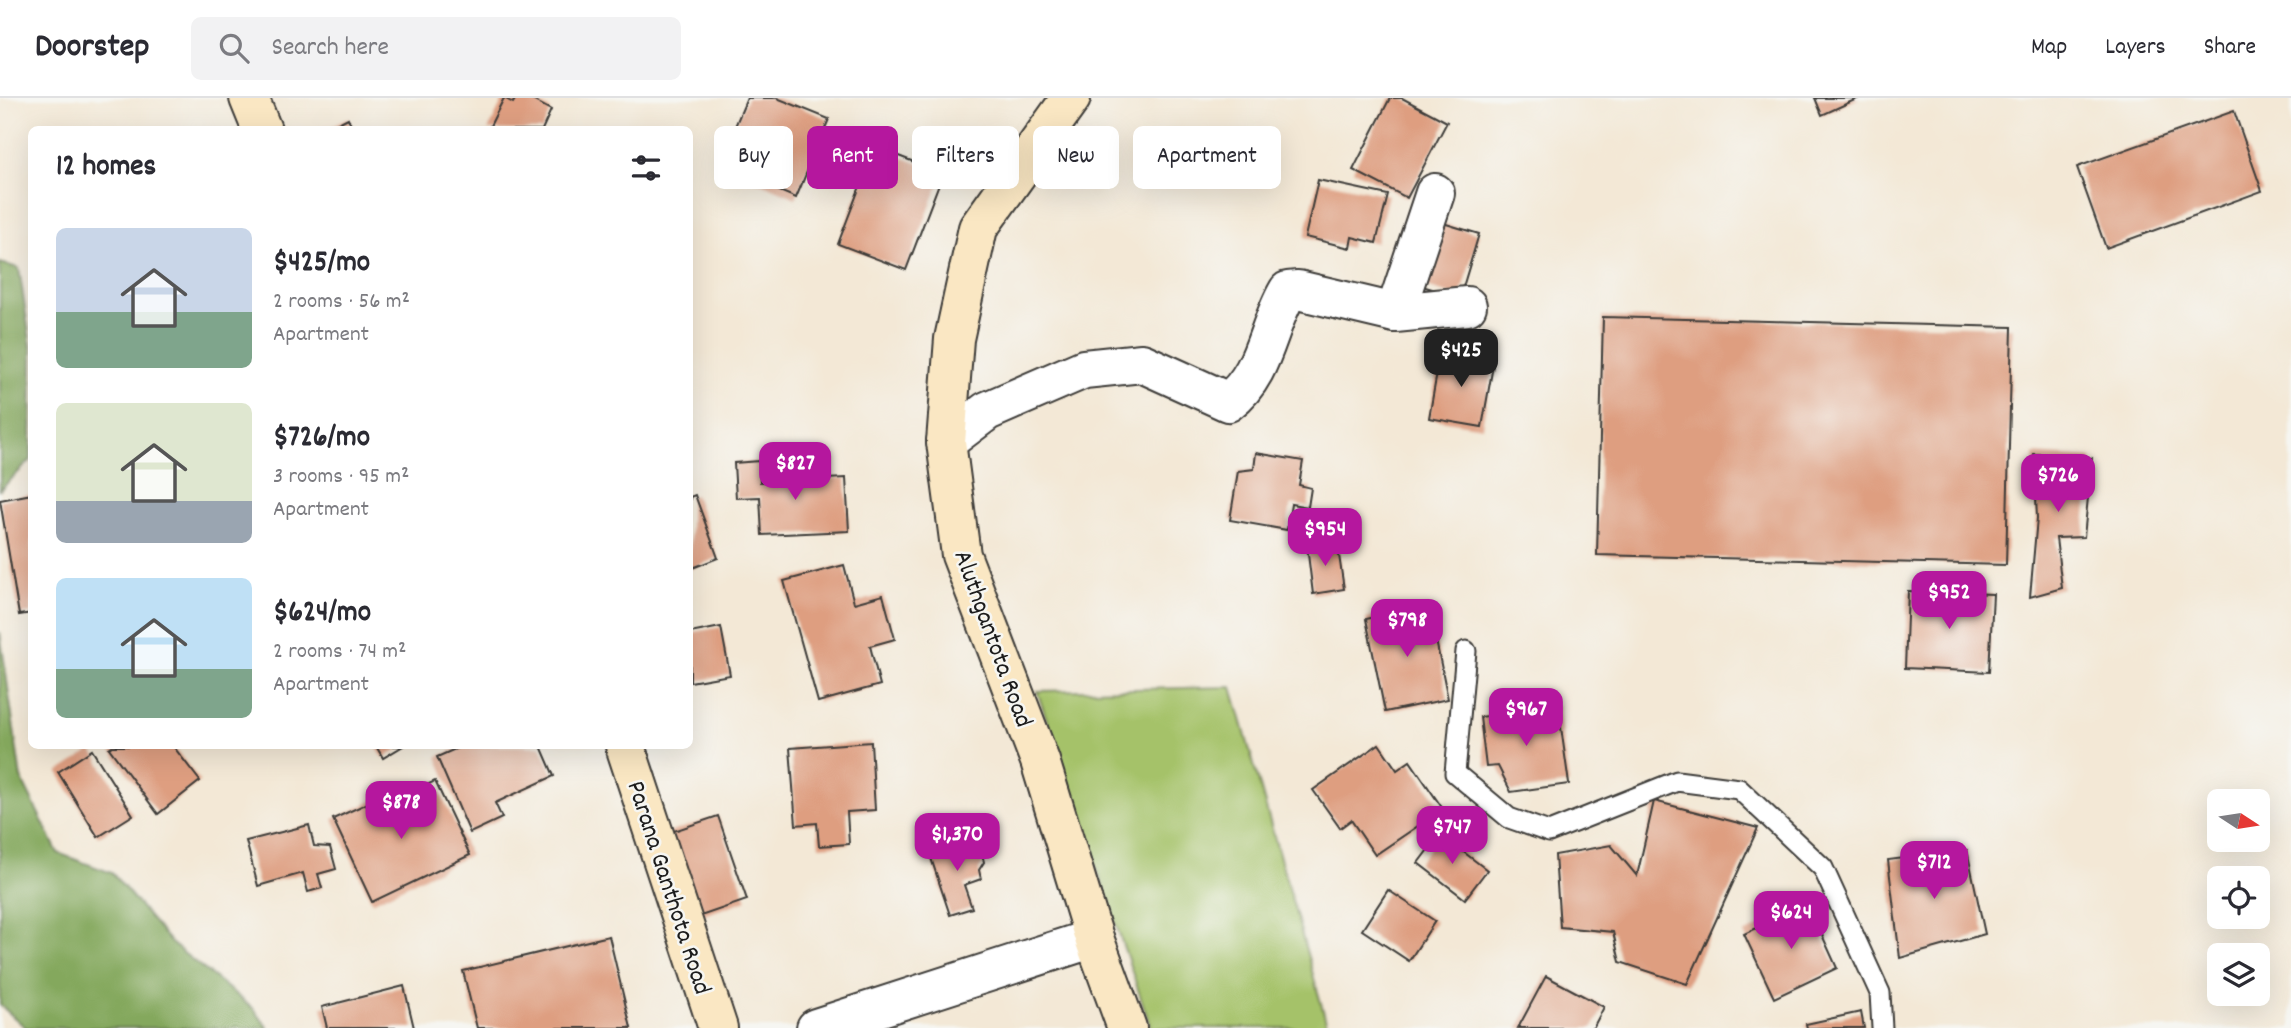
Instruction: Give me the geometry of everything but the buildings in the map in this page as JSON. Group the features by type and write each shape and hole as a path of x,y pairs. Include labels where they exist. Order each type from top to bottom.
{"street":[{"path":"249,98 260,126"},
{"name":"Aluthgantota Road","path":"1071,98 978,228 954,339 946,442 961,555 1040,761 1094,938 1127,1028"},
{"path":"1395,313 1434,192"},
{"path":"946,442 987,411 1084,369 1142,363 1228,402 1242,391 1265,352 1288,291 1298,290 1395,313 1467,306"},
{"name":"Parana Ganthota Road","path":"626,749 718,1028"},
{"path":"816,1028 1094,938"}],"lane":[{"path":"1466,652 1455,773 1509,818 1549,832 1677,780 1739,789 1823,868 1880,993 1882,1028"}],"green space":[{"path":"0,263 19,268 28,327 28,463 0,490"},
{"path":"0,632 21,778 58,853 112,873 171,943 254,1009 268,1028 26,1028 0,1005"},
{"path":"1232,687 1328,1028 1151,1028 1037,691"}]}
